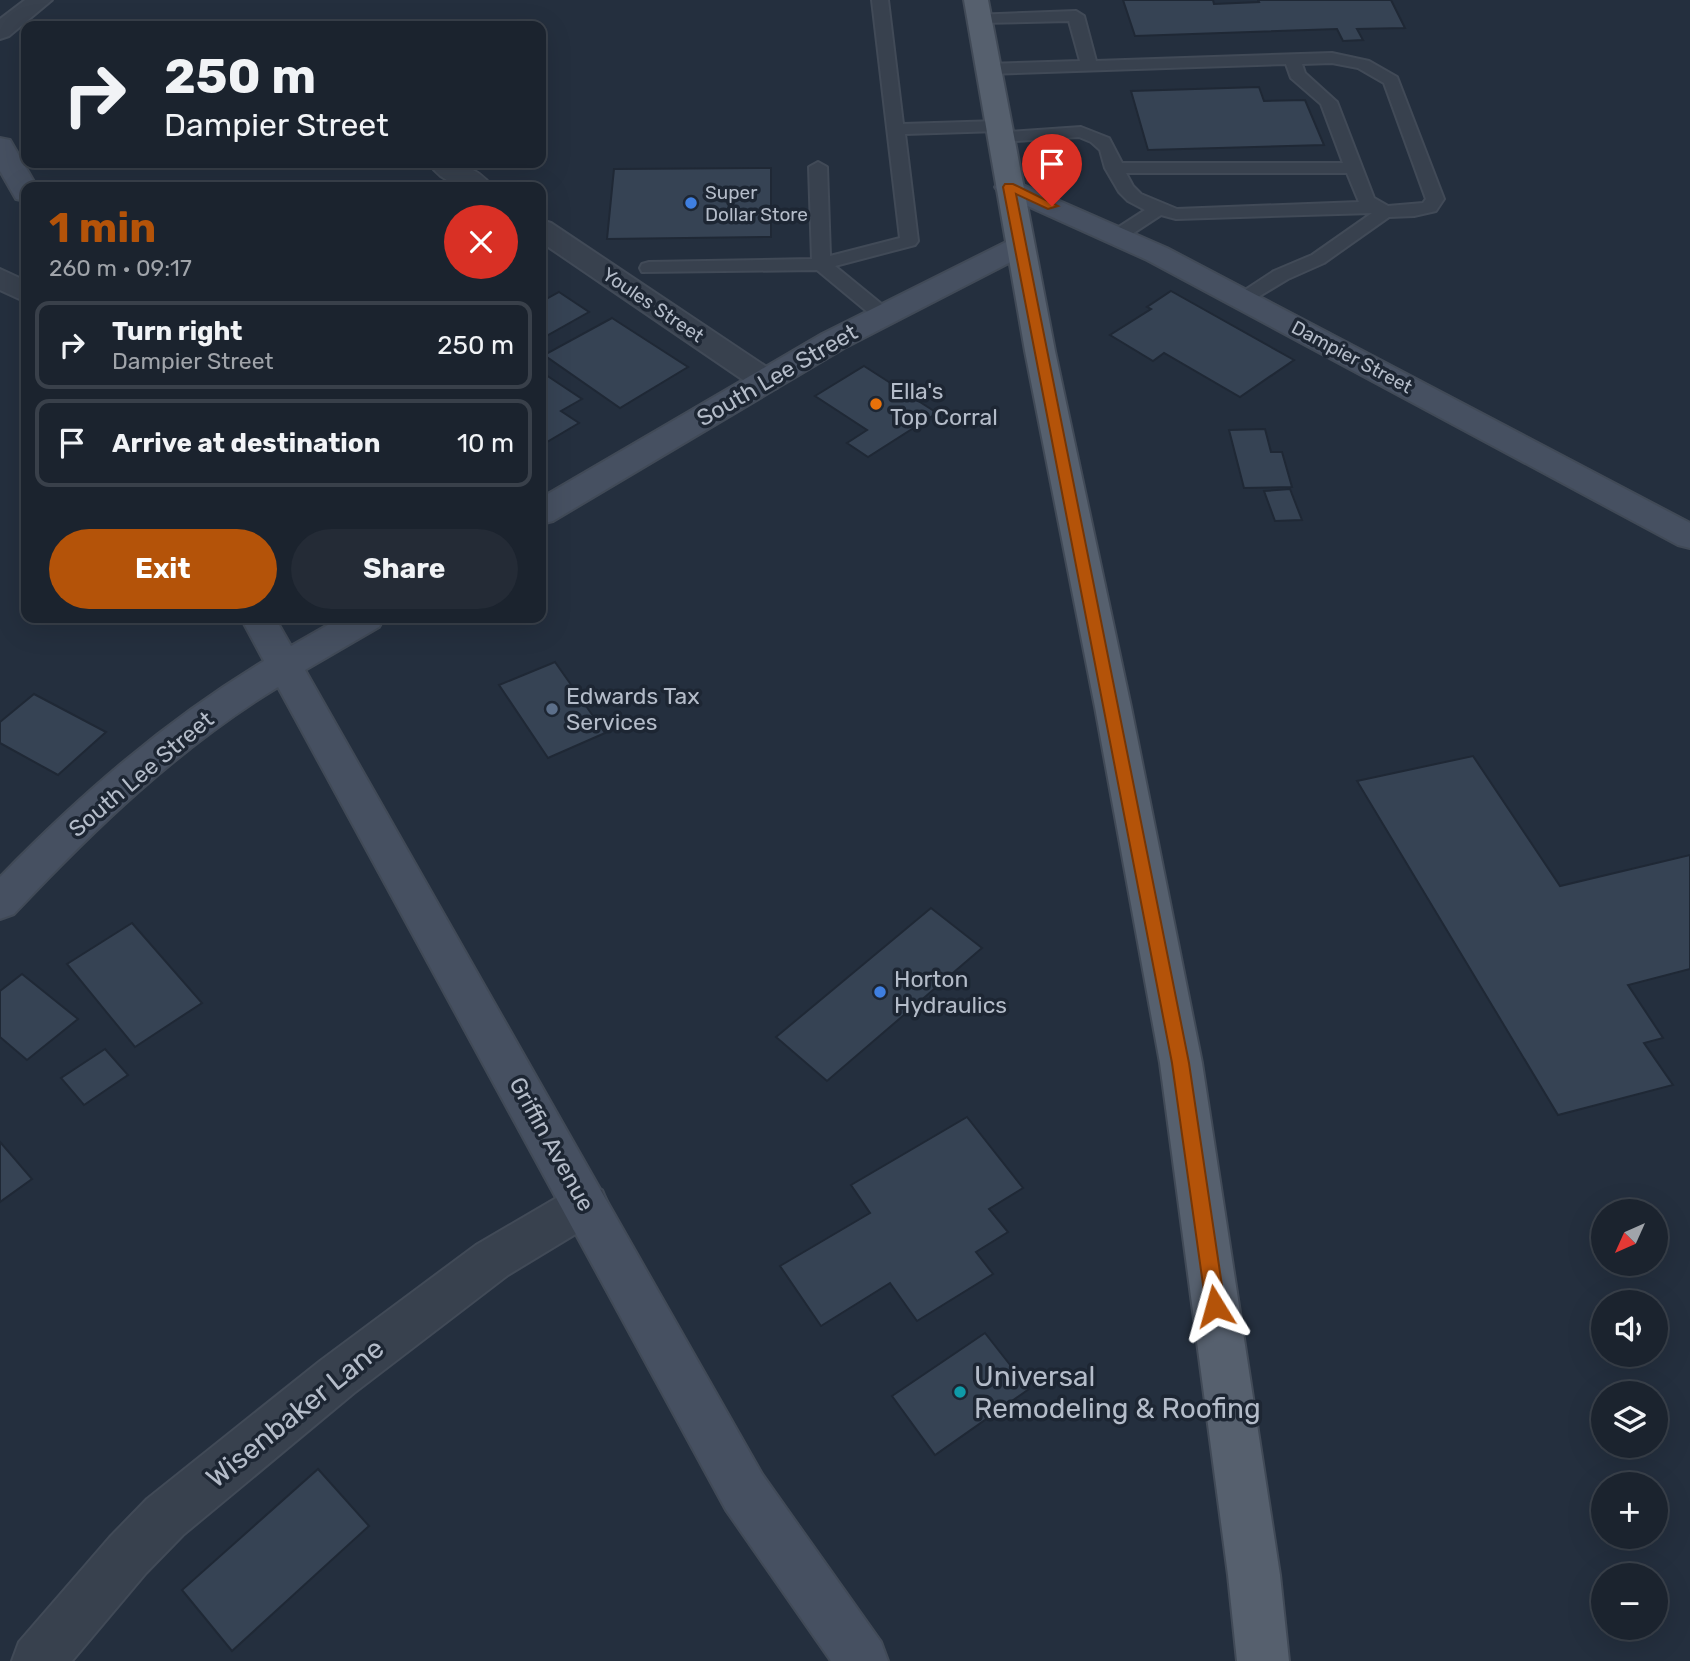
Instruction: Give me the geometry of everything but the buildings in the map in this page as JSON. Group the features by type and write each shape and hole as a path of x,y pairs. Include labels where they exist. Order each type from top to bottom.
{"main road":[{"path":"978,9 1020,246 1181,1063 1254,1575 1263,1661"},
{"path":"0,146 21,184"},
{"name":"Dampier Street","path":"1009,187 1116,236 1243,300 1690,537"},
{"name":"South Lee Street","path":"546,510 833,341 1020,246"},
{"name":"Griffin Avenue","path":"261,623 744,1492 862,1661"},
{"name":"South Lee Street","path":"0,903 42,859 127,780 194,725 359,623"}],"street":[{"path":"0,30 40,0"},
{"path":"450,168 470,182"},
{"name":"Youles Street","path":"546,232 766,381"},
{"path":"0,278 21,290"},
{"name":"Wisenbaker Lane","path":"38,1661 128,1555 165,1517 337,1377 492,1260 586,1204"}],"lane":[{"path":"649,268 821,264 909,241 880,0"},
{"path":"978,9 1074,8 1089,66"},
{"path":"895,129 1081,132 1105,144 1114,168 1131,195 1158,209 1176,214 1379,209 1415,212 1430,207 1435,199 1391,80 1363,64 1332,58 988,69"},
{"path":"1292,59 1297,75 1329,102 1354,168 1379,209"},
{"path":"818,167 821,264 883,316"},
{"path":"1114,168 1354,168"},
{"path":"1116,236 1158,209"},
{"path":"1243,300 1281,275 1318,259 1379,209"}],"place":[{"name":"Super Dollar Store","path":"691,203"},
{"name":"Ella's Top Corral","path":"876,404"},
{"name":"Edwards Tax Services","path":"552,709"},
{"name":"Horton Hydraulics","path":"880,992"},
{"name":"Universal Remodeling & Roofing","path":"960,1392"}],"route":[{"path":"1052,206 1009,187 1181,1063 1215,1306"}]}
